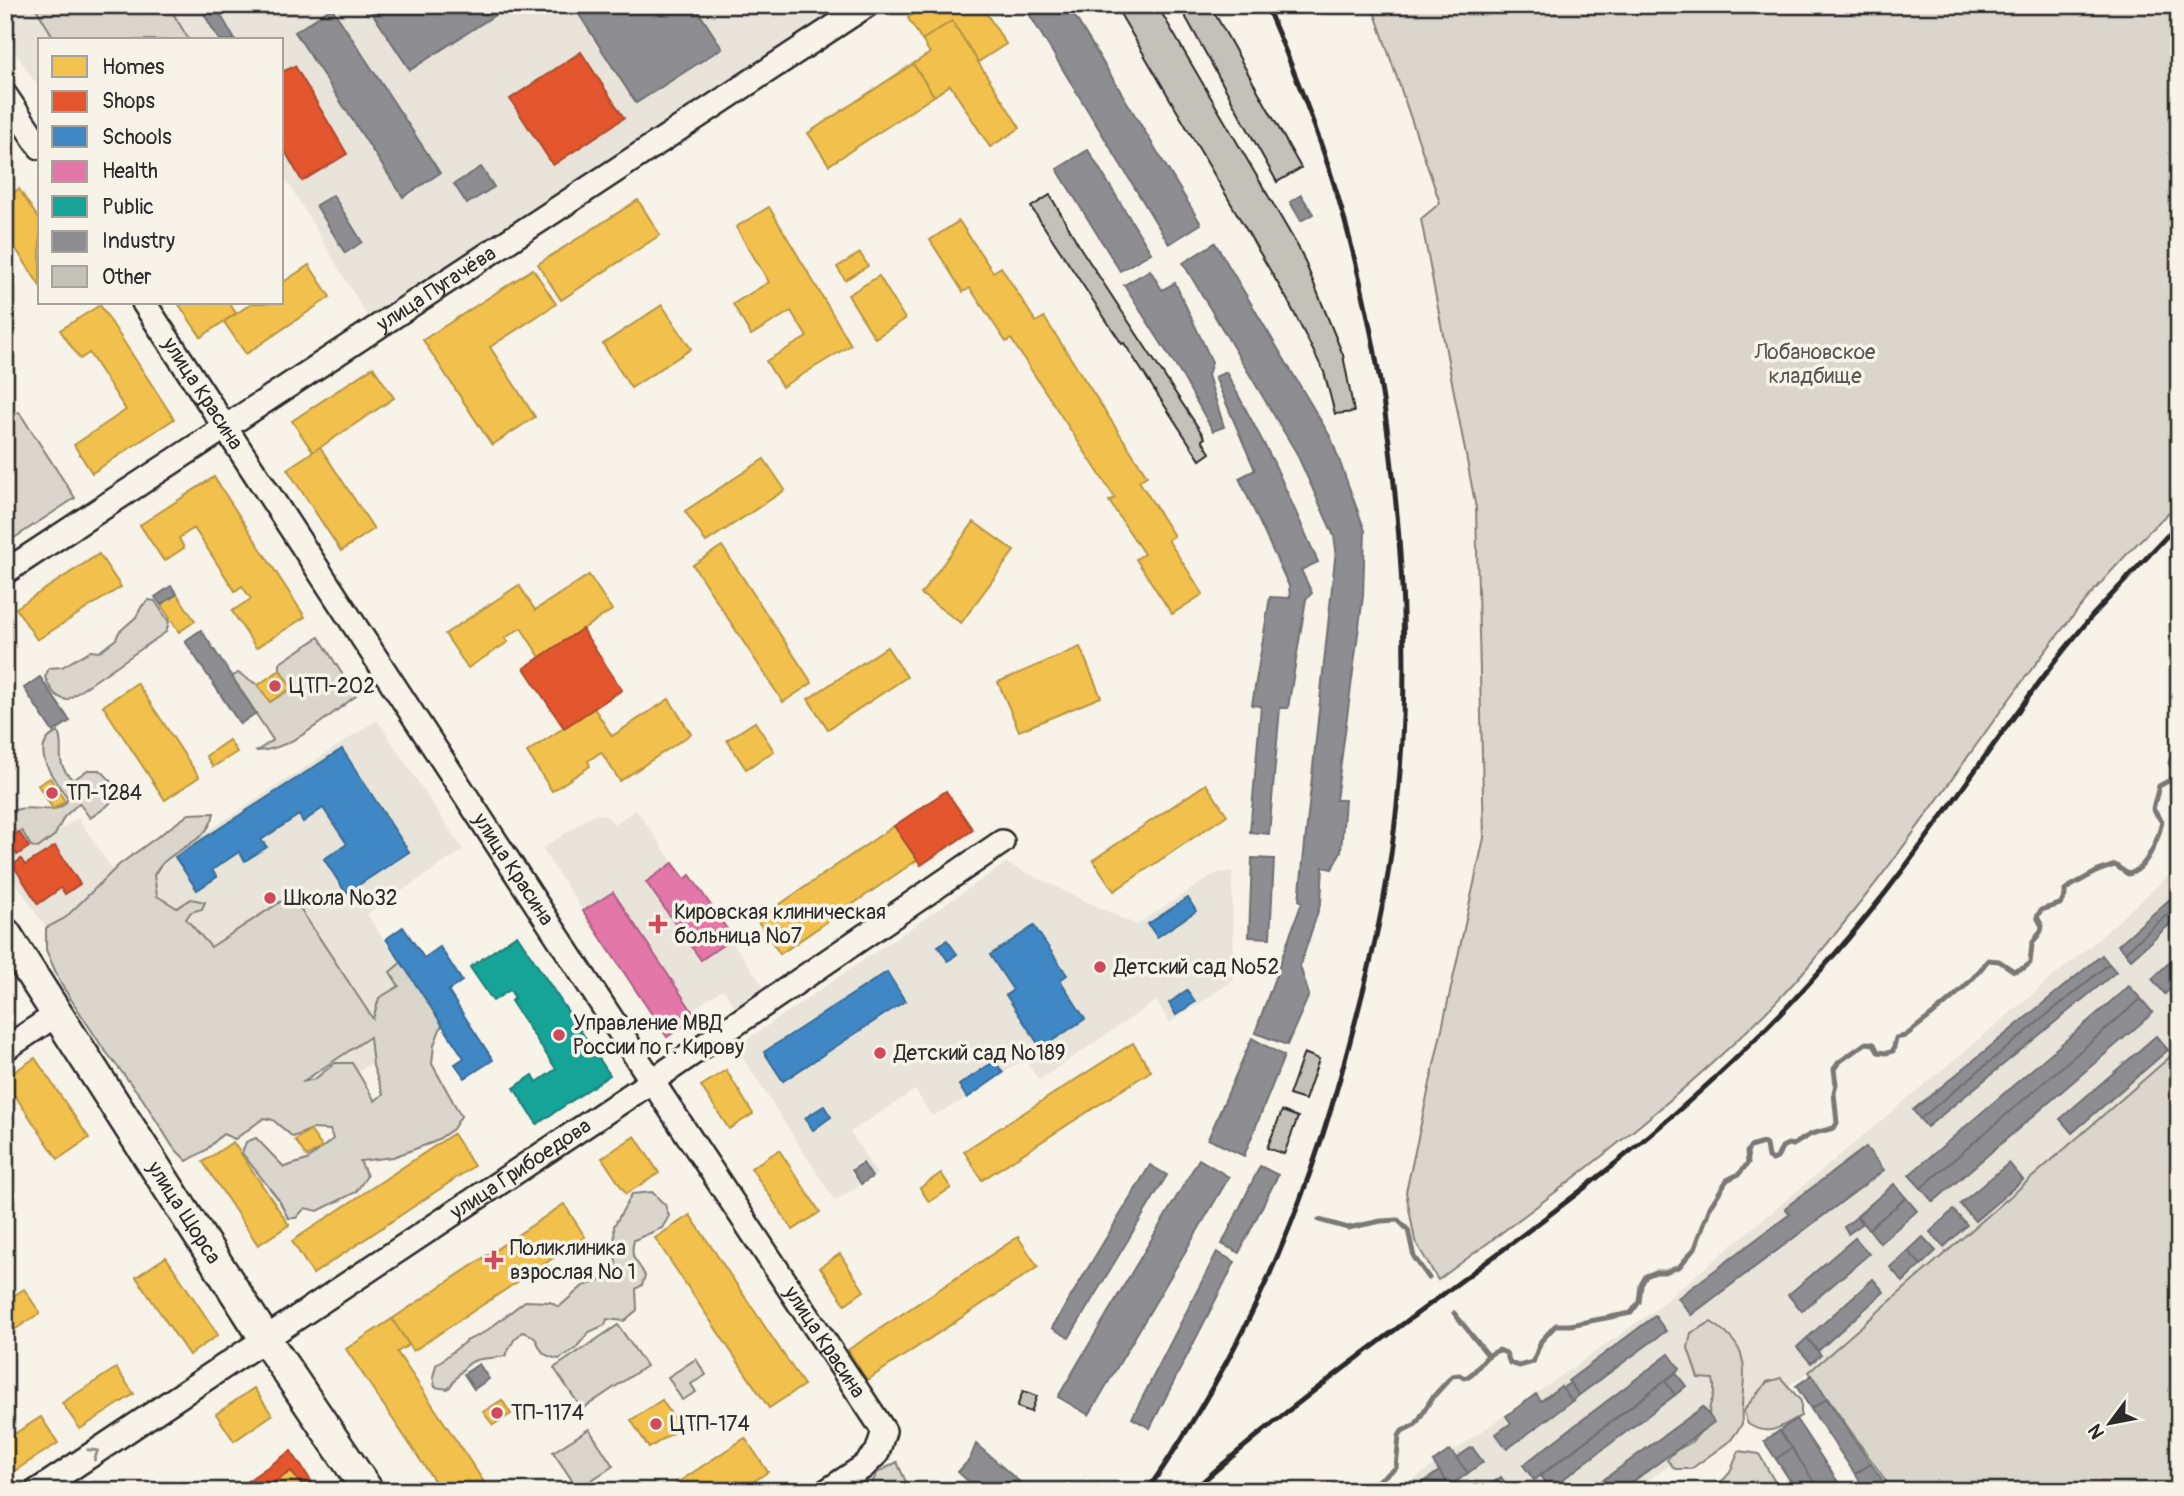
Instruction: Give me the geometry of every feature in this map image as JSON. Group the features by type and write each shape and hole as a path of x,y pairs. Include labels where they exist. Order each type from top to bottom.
{"main road":[{"name":"улица Щорса","path":"5,933 266,1340 368,1491"}],"street":[{"name":"улица Пугачёва","path":"5,572 867,5"},
{"path":"5,95 38,144"},
{"name":"улица Красина","path":"145,304 884,1431 877,1453 863,1467 827,1491"},
{"name":"улица Грибоедова","path":"37,1491 652,1081 1002,842"},
{"path":"5,1049 57,1014"}],"shaded area":[{"path":"5,5 846,5 370,321 284,175 284,38 38,38 38,87 5,36"},
{"name":"Школа №32","path":"377,720 463,850 367,914 412,983 408,1039 314,1101 139,882 161,868 173,854"},
{"path":"14,809 38,845 78,818 120,881 46,928 5,866 5,815"},
{"name":"Кировская клиническая больница №7","path":"636,809 684,879 690,875 764,987 735,1007 723,989 692,1010 696,1017 667,1037 542,849 594,814 605,815 615,824"},
{"path":"1006,863 1136,925 1215,874 1232,871 1234,980 1170,1023 1156,1001 1039,1080 1024,1059 967,1098 932,1116 915,1090 850,1132 877,1174 873,1176 863,1160 849,1169 859,1186 835,1201 736,1047"},
{"path":"2179,866 2179,1049 1809,1372 1632,1491 1397,1491 1652,1312 2095,942"}],"green space":[{"path":"34,5 168,5 188,38 54,38"},
{"name":"Лобановское кладбище","path":"1372,5 2179,5 2179,503 2131,550 2045,651 1889,866 1785,993 1646,1121 1438,1280 1415,1241 1406,1192 1484,838 1476,508 1421,219 1440,203"},
{"path":"19,412 75,498 5,544 5,420"},
{"path":"149,600 155,601 169,622 166,632 67,700 56,695 45,677 49,668 62,667 90,651 99,652 116,639 119,632 136,617"},
{"path":"319,637 356,696 296,738 283,745 257,751 273,740 232,677 238,673 258,685 270,702 292,688 280,670 280,663"},
{"path":"58,732 61,761 73,780 88,770 100,770 109,778 115,792 111,803 90,818 79,803 64,817 55,835 38,848 31,846 22,831 13,834 5,828 5,816 21,809 57,808 68,798 50,773 43,754 49,738"},
{"path":"214,813 207,830 171,856 154,875 157,896 177,908 191,899 205,902 202,909 191,912 186,919 211,947 291,895 373,1019 379,998 399,986 390,972 410,955 447,1011 434,1045 432,1064 461,1116 453,1129 434,1142 393,1157 360,1161 367,1176 356,1192 318,1211 305,1208 296,1218 288,1218 279,1200 242,1153 246,1142 256,1138 284,1167 307,1160 333,1139 330,1130 312,1129 293,1137 273,1120 264,1118 235,1139 223,1134 206,1150 187,1161 173,1147 142,1098 103,1048 61,984 46,950 46,928 65,918 120,864 189,814","holes":["370,1037 373,1066 383,1094 375,1101 352,1063 335,1063 315,1079 302,1082"]},
{"path":"2179,1049 2179,1491 1893,1491 1809,1372"},
{"path":"652,1192 665,1205 669,1216 662,1228 634,1240 633,1257 645,1276 642,1285 636,1289 637,1310 624,1321 607,1319 605,1325 589,1332 575,1349 559,1359 544,1354 535,1338 522,1332 505,1356 471,1362 448,1389 435,1387 433,1377 436,1365 525,1301 550,1302 559,1307 583,1286 609,1278 616,1268 614,1226 632,1194"},
{"path":"1711,1322 1726,1333 1742,1356 1742,1424 1731,1440 1691,1469 1675,1469 1667,1460 1694,1439 1710,1419 1713,1379 1698,1378 1688,1348 1691,1333"},
{"path":"618,1325 646,1366 582,1409 554,1368"},
{"path":"696,1359 706,1375 691,1384 696,1392 682,1400 668,1377"},
{"path":"1781,1378 1801,1401 1801,1416 1769,1430 1748,1424 1744,1412 1746,1407 1767,1382"},
{"path":"589,1429 613,1466 578,1489 553,1452"},
{"path":"1739,1451 1759,1454 1780,1491 1704,1491 1727,1476"},
{"path":"897,1462 906,1482 900,1491 868,1491 877,1473"}],"building: Homes":[{"path":"928,5 981,5 1006,44 978,62 952,21 922,40 908,18"},
{"path":"952,21 1020,128 990,147 950,85 934,96 913,64 930,53 922,40"},
{"path":"913,64 934,96 829,165 808,133"},
{"path":"19,189 38,218 38,283 5,232 5,198"},
{"path":"638,200 660,235 561,300 538,264"},
{"path":"769,207 851,345 782,387 766,361 807,337 791,311 751,335 733,304 769,282 736,227"},
{"path":"959,221 993,272 1001,267 1036,322 1044,317 1147,476 1139,481 1174,536 1168,540 1203,594 1172,614 1136,559 1144,554 1109,501 1115,498 1011,339 1006,342 970,288 963,292 930,240"},
{"path":"860,253 868,266 845,280 837,267"},
{"path":"309,265 330,297 246,354 224,322 251,304 284,304 284,282"},
{"path":"533,269 556,304 490,347 535,417 492,445 423,340"},
{"path":"879,276 905,319 875,338 848,295"},
{"path":"179,304 230,304 236,313 201,337"},
{"path":"100,305 174,419 92,473 74,445 126,410 89,353 80,359 60,330"},
{"path":"662,305 691,349 631,388 603,344"},
{"path":"373,367 394,398 313,452 292,421"},
{"path":"320,447 374,529 341,551 287,469"},
{"path":"764,459 785,490 706,542 685,511"},
{"path":"214,477 305,617 256,648 232,611 251,599 242,586 235,591 194,528 179,538 184,548 164,561 140,525"},
{"path":"974,522 1014,551 961,623 921,594"},
{"path":"722,546 812,683 783,702 693,565"},
{"path":"99,554 121,587 37,640 16,608"},
{"path":"589,575 612,610 540,657 521,628 505,638 508,642 468,668 445,634 519,585 535,610"},
{"path":"177,594 195,621 179,632 161,605"},
{"path":"887,647 907,677 828,729 808,699"},
{"path":"1080,647 1101,697 1019,731 998,682"},
{"name":"ЦТП-202","path":"280,670 292,688 270,702 258,685"},
{"path":"137,683 199,777 165,800 103,706"},
{"path":"669,699 691,734 620,781 601,752 588,761 590,766 552,791 527,752 594,708 612,736"},
{"path":"755,722 774,751 746,769 727,740"},
{"path":"229,740 237,752 213,767 206,756"},
{"name":"ТП-1284","path":"50,778 65,801 53,809 38,785"},
{"path":"1206,784 1227,815 1114,891 1093,860"},
{"path":"894,826 917,860 780,954 757,920"},
{"path":"1133,1043 1151,1071 982,1180 964,1151"},
{"path":"35,1058 89,1138 58,1159 5,1081 5,1078"},
{"path":"726,1070 753,1114 729,1129 701,1086"},
{"path":"310,1130 322,1147 307,1157 295,1140"},
{"path":"453,1134 474,1166 313,1274 292,1241"},
{"path":"635,1136 659,1173 626,1194 602,1158"},
{"path":"233,1142 289,1225 258,1245 203,1162"},
{"path":"779,1150 820,1212 793,1230 751,1168"},
{"path":"941,1173 951,1188 929,1202 920,1188"},
{"path":"564,1204 585,1237 413,1351 392,1319"},
{"path":"690,1215 804,1385 769,1408 655,1238"},
{"path":"1018,1237 1038,1267 867,1380 848,1350"},
{"path":"840,1254 864,1291 845,1304 820,1267"},
{"path":"166,1257 218,1335 189,1355 136,1277"},
{"path":"24,1289 40,1313 5,1336 5,1301"},
{"path":"392,1319 409,1345 397,1352 490,1491 441,1491 346,1349"},
{"path":"116,1368 134,1394 80,1429 62,1403"},
{"path":"254,1388 272,1415 234,1441 216,1414"},
{"name":"ТП-1174","path":"502,1400 511,1414 493,1425 483,1412"},
{"name":"ЦТП-174","path":"662,1400 680,1428 649,1448 631,1420"},
{"path":"41,1417 58,1443 5,1477 5,1440"},
{"path":"745,1438 768,1472 739,1491 665,1491"},
{"path":"291,1471 305,1491 262,1491"}],"building: Shops":[{"path":"581,52 624,118 553,165 510,99"},
{"path":"295,66 347,154 302,181 284,150 284,71"},
{"path":"582,629 622,690 564,728 524,668"},
{"path":"946,791 973,830 921,865 894,826"},
{"path":"19,832 29,847 17,855 7,840"},
{"path":"55,846 80,884 65,894 61,888 38,904 13,865 21,859 25,865"},
{"path":"291,1451 318,1491 305,1491 291,1471 262,1491 233,1491"}],"building: Schools":[{"path":"342,749 409,852 346,893 324,859 347,844 323,808 303,822 299,815 261,840 267,847 245,861 239,852 212,870 217,877 197,890 175,857"},
{"path":"1188,898 1196,911 1157,937 1148,924"},
{"name":"Детский сад №52","path":"1034,926 1067,975 1060,980 1085,1019 1041,1048 1006,995 1013,990 990,955"},
{"path":"403,927 424,958 440,947 462,981 448,991 493,1060 465,1078 455,1064 464,1058 386,939"},
{"path":"947,940 957,954 948,961 938,946"},
{"name":"Детский сад №189","path":"887,972 905,1001 783,1081 764,1052"},
{"path":"1187,990 1195,1002 1176,1015 1169,1003"},
{"path":"995,1061 1003,1073 967,1098 959,1085"},
{"path":"824,1106 831,1117 813,1130 805,1118"}],"building: Health":[{"path":"673,863 685,879 690,875 733,938 701,960 646,882"},
{"path":"613,892 696,1017 667,1037 583,911"}],"building: Public":[{"name":"Управление МВД России по г. Кирову","path":"517,935 610,1075 537,1124 514,1088 533,1075 537,1082 556,1069 511,1001 515,998 510,990 493,1001 470,967"}],"building: Industry":[{"path":"199,5 215,5 234,38 218,38"},
{"path":"367,5 493,5 498,13 410,70"},
{"path":"573,5 706,5 698,11 722,48 636,103"},
{"path":"1039,5 1068,5 1201,224 1169,244 1028,12"},
{"path":"332,8 440,173 403,197 295,32"},
{"path":"1088,150 1151,253 1120,271 1057,169"},
{"path":"481,167 494,187 467,204 454,184"},
{"path":"333,195 362,242 345,253 316,205"},
{"path":"1301,195 1313,214 1301,221 1290,202"},
{"path":"1215,243 1331,438 1365,531 1363,596 1336,800 1345,800 1341,851 1332,869 1323,867 1321,902 1300,966 1309,995 1287,1045 1255,1033 1302,902 1299,900 1336,549 1334,536 1296,452 1183,263"},
{"path":"1150,270 1162,290 1175,283 1212,362 1208,375 1224,427 1213,431 1184,379 1124,285"},
{"path":"1226,372 1274,463 1318,562 1301,570 1312,593 1306,599 1288,708 1280,708 1269,834 1250,832 1261,706 1252,705 1270,597 1290,598 1289,586 1239,478 1255,470 1215,377"},
{"path":"171,586 177,594 161,605 155,597"},
{"path":"201,630 256,713 240,724 185,641"},
{"path":"40,677 70,721 53,732 24,688"},
{"path":"1252,858 1274,859 1270,938 1249,937"},
{"path":"2179,891 2179,904 2125,952 2118,945"},
{"path":"2179,904 2179,916 2131,959 2125,952"},
{"path":"2179,953 2179,981 2165,994 2152,979"},
{"path":"2102,955 2109,964 1920,1119 1913,1110"},
{"path":"2109,964 2116,972 1927,1127 1920,1119"},
{"path":"2129,986 2141,999 1921,1188 1909,1175"},
{"path":"2141,999 2153,1013 1933,1202 1921,1188"},
{"path":"2156,1036 2168,1050 2072,1133 2060,1119"},
{"path":"1252,1038 1284,1056 1244,1156 1208,1139"},
{"path":"1866,1147 1884,1170 1691,1315 1678,1298 1790,1214 1785,1208"},
{"path":"1199,1159 1229,1177 1089,1415 1058,1397"},
{"path":"863,1163 872,1177 861,1184 852,1170"},
{"path":"2009,1163 2023,1180 1975,1221 1960,1204"},
{"path":"1150,1165 1167,1175 1069,1338 1052,1328"},
{"path":"1260,1166 1278,1175 1239,1253 1222,1244"},
{"path":"1894,1184 1906,1198 1869,1229 1857,1216"},
{"path":"1906,1198 1917,1211 1880,1243 1869,1229"},
{"path":"1953,1210 1967,1225 1944,1247 1930,1232"},
{"path":"1857,1217 1862,1224 1848,1234 1844,1227"},
{"path":"1923,1237 1936,1251 1921,1265 1908,1251"},
{"path":"1855,1238 1869,1254 1802,1311 1788,1295"},
{"path":"1908,1251 1921,1265 1903,1282 1890,1267"},
{"path":"1217,1252 1235,1262 1150,1428 1132,1418"},
{"path":"1873,1279 1884,1292 1818,1351 1807,1338"},
{"path":"1655,1316 1666,1331 1579,1395 1568,1381"},
{"path":"1807,1338 1821,1355 1811,1363 1797,1347"},
{"path":"1669,1354 1680,1369 1534,1480 1523,1465"},
{"path":"479,1364 489,1379 474,1389 464,1374"},
{"path":"1676,1373 1686,1386 1675,1395 1665,1381"},
{"path":"1812,1375 1827,1399 1811,1409 1796,1386"},
{"path":"1665,1381 1675,1395 1550,1489 1540,1476"},
{"path":"1570,1383 1579,1395 1572,1401 1562,1388"},
{"path":"1561,1386 1572,1401 1507,1449 1496,1434 1511,1423 1506,1416 1536,1394 1541,1401"},
{"path":"1827,1399 1871,1464 1855,1474 1811,1409"},
{"path":"1703,1407 1714,1422 1620,1491 1588,1491"},
{"path":"1796,1419 1844,1491 1820,1491 1779,1431"},
{"path":"1779,1431 1792,1448 1776,1459 1764,1441"},
{"path":"976,1444 1030,1491 979,1491 958,1472 970,1459"},
{"path":"1472,1447 1483,1462 1468,1473 1456,1458"},
{"path":"1792,1448 1820,1491 1797,1491 1776,1459"},
{"path":"1450,1450 1468,1473 1450,1486 1433,1462"},
{"path":"1871,1464 1890,1491 1867,1491 1855,1474"},
{"path":"1439,1471 1450,1486 1444,1491 1412,1491"},
{"path":"1501,1477 1511,1491 1482,1491"}],"building: Other":[{"path":"1115,5 1157,5 1301,252 1343,355 1354,412 1335,414 1324,372 1288,301"},
{"path":"1179,5 1210,5 1301,168 1277,182"},
{"path":"1050,195 1081,249 1205,438 1202,440 1210,453 1200,460 1031,207"},
{"path":"1304,1053 1319,1059 1305,1100 1289,1095"},
{"path":"1282,1111 1298,1117 1284,1154 1267,1148"},
{"path":"1023,1391 1037,1396 1031,1412 1017,1407"}],"waterway":[{"path":"1355,1491 1369,1487 1396,1468 1399,1436 1402,1431 1416,1424 1432,1398 1452,1376 1465,1378 1487,1357 1499,1350 1506,1353 1510,1363 1519,1366 1533,1362 1541,1341 1556,1325 1570,1325 1631,1313 1639,1302 1641,1285 1646,1276 1679,1267 1695,1248 1710,1207 1727,1180 1739,1174 1748,1163 1747,1152 1750,1147 1763,1143 1766,1145 1768,1157 1773,1160 1777,1158 1782,1147 1793,1145 1811,1134 1834,1128 1837,1123 1834,1069 1839,1062 1866,1043 1874,1044 1878,1052 1893,1051 1896,1038 1905,1036 1949,1001 1988,960 1999,961 2014,971 2024,968 2030,963 2032,944 2041,931 2042,926 2037,917 2041,910 2060,904 2065,890 2069,887 2115,865 2128,874 2140,867 2154,845 2162,822 2153,809 2159,786 2172,779 2175,774 2171,759 2179,759"},
{"path":"1319,1220 1348,1228 1398,1220 1408,1230 1414,1257 1429,1278"},
{"path":"1454,1313 1487,1354"}],"railway":[{"path":"1147,1491 1182,1439 1242,1332 1292,1222 1313,1164 1332,1106 1373,950 1391,854 1400,777 1403,616 1399,534 1378,371 1363,293 1328,164 1266,5"},
{"path":"1192,1491 1326,1382 1603,1173 1670,1118 1759,1036 1831,958 1876,904 2064,650 2179,523"}],"place":[{"name":"ЦТП-202","path":"275,686"},
{"name":"ТП-1284","path":"52,793"},
{"name":"Школа №32","path":"270,898"},
{"name":"Кировская клиническая больница №7","path":"658,924"},
{"name":"Детский сад №52","path":"1100,967"},
{"name":"Управление МВД России по г. Кирову","path":"559,1035"},
{"name":"Детский сад №189","path":"880,1053"},
{"name":"Поликлиника взрослая № 1","path":"494,1260"},
{"name":"ТП-1174","path":"497,1413"},
{"name":"ЦТП-174","path":"656,1424"}]}
